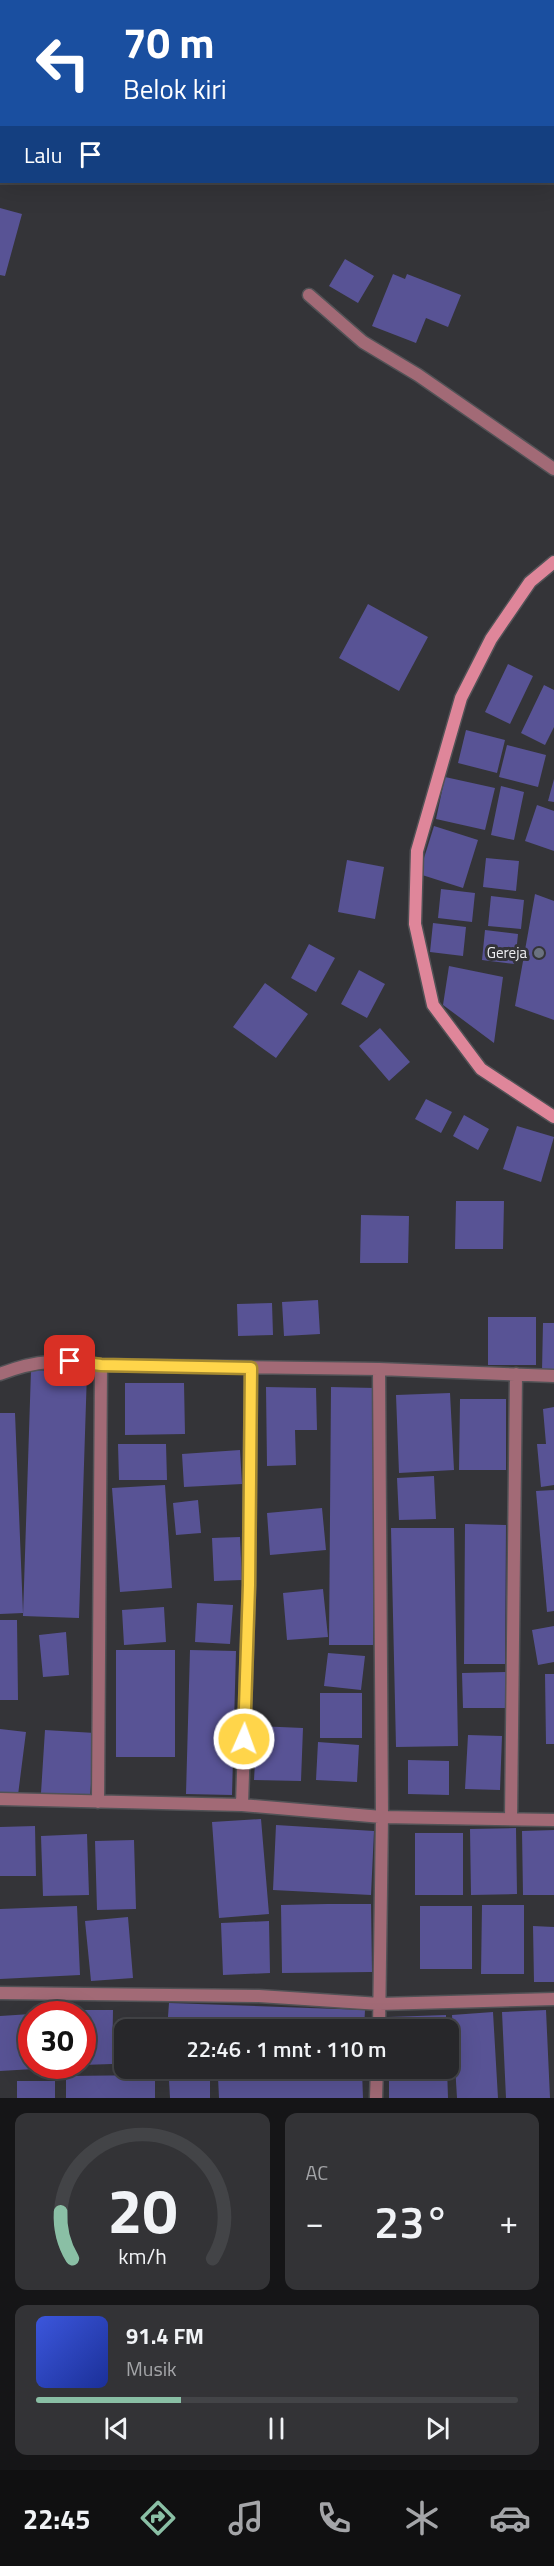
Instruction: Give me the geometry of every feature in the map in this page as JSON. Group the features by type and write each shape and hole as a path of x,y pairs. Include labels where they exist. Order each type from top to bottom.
{"street":[{"path":"309,295 363,342 427,382 554,469"},
{"path":"554,562 530,582 497,629 461,698 417,851 415,924 433,1005 481,1069 554,1117"},
{"path":"0,1374 27,1363 70,1361 101,1365 379,1368 554,1376"},
{"path":"98,1802 101,1365"},
{"path":"242,1805 249,1585 251,1368"},
{"path":"379,1368 379,2019"},
{"path":"511,1819 516,1374"},
{"path":"0,1799 242,1805 381,1817 554,1820"},
{"path":"0,1993 259,1996 380,2004 554,2000"},
{"path":"376,2098 377,2079"}],"building":[{"path":"0,208 22,214 5,276 0,275"},
{"path":"345,259 374,276 358,303 329,286"},
{"path":"393,274 405,279 407,274 461,295 448,327 426,318 416,343 372,326"},
{"path":"368,604 428,637 399,691 339,658"},
{"path":"508,664 533,676 510,724 485,712"},
{"path":"544,685 554,690 554,727 545,745 521,733"},
{"path":"466,730 505,740 497,773 458,763"},
{"path":"507,745 546,755 538,787 499,777"},
{"path":"445,777 495,788 485,830 436,819"},
{"path":"554,779 554,802 548,801"},
{"path":"501,786 524,792 514,840 491,835"},
{"path":"537,805 554,811 554,851 525,841"},
{"path":"434,826 478,840 463,888 419,874"},
{"path":"486,858 519,861 516,891 483,887"},
{"path":"347,860 384,867 375,919 338,912"},
{"path":"441,889 475,893 472,922 438,918"},
{"name":"Gereja","path":"535,894 554,901 554,1020 515,1006"},
{"path":"491,896 524,900 521,929 488,926"},
{"path":"433,923 466,927 463,956 430,952"},
{"path":"485,930 518,934 515,964 482,960"},
{"path":"309,944 335,958 316,992 291,978"},
{"path":"449,966 503,977 494,1043 443,1005"},
{"path":"359,970 385,984 367,1018 341,1004"},
{"path":"265,983 308,1014 276,1058 233,1027"},
{"path":"380,1028 410,1062 389,1081 359,1046"},
{"path":"426,1099 452,1112 441,1133 415,1119"},
{"path":"464,1115 489,1129 478,1150 453,1136"},
{"path":"517,1126 554,1137 541,1182 503,1169"},
{"path":"456,1201 504,1201 503,1249 455,1249"},
{"path":"361,1215 409,1216 408,1263 360,1263"},
{"path":"318,1300 320,1334 284,1336 282,1302"},
{"path":"272,1303 273,1335 238,1336 237,1304"},
{"path":"488,1317 536,1317 536,1365 488,1365"},
{"path":"543,1323 554,1323 554,1371 542,1371"},
{"path":"31,1370 87,1372 79,1618 23,1616"},
{"path":"125,1383 184,1383 185,1434 125,1435"},
{"path":"266,1387 316,1388 317,1430 295,1430 296,1465 267,1466"},
{"path":"331,1387 375,1388 373,1645 329,1645"},
{"path":"450,1393 454,1470 399,1473 396,1395"},
{"path":"460,1399 506,1399 506,1470 459,1470"},
{"path":"554,1407 554,1485 541,1487 537,1444 546,1444 543,1409"},
{"path":"0,1413 15,1413 23,1613 0,1614"},
{"path":"118,1444 166,1444 167,1480 119,1480"},
{"path":"240,1450 242,1484 184,1487 182,1454"},
{"path":"434,1476 436,1519 399,1520 397,1478"},
{"path":"165,1485 172,1588 120,1592 112,1488"},
{"path":"554,1490 554,1611 547,1612 536,1491"},
{"path":"198,1500 201,1533 176,1535 173,1503"},
{"path":"322,1508 326,1550 270,1555 267,1513"},
{"path":"465,1524 506,1525 505,1664 464,1664"},
{"path":"391,1528 454,1528 458,1746 396,1747"},
{"path":"240,1537 242,1580 214,1581 212,1538"},
{"path":"323,1589 328,1637 287,1640 283,1593"},
{"path":"197,1603 233,1605 230,1644 195,1642"},
{"path":"164,1607 166,1642 124,1645 122,1610"},
{"path":"0,1620 17,1620 18,1700 0,1700"},
{"path":"554,1626 554,1662 538,1665 532,1630"},
{"path":"66,1632 69,1675 43,1677 39,1635"},
{"path":"116,1650 175,1650 175,1757 116,1757"},
{"path":"190,1650 236,1651 232,1795 186,1794"},
{"path":"328,1653 365,1656 361,1690 324,1686"},
{"path":"506,1672 506,1708 463,1708 462,1673"},
{"path":"545,1674 554,1674 554,1744 546,1744"},
{"path":"320,1693 362,1693 362,1738 320,1738"},
{"path":"257,1726 303,1728 301,1781 254,1780"},
{"path":"0,1729 26,1732 18,1795 0,1793"},
{"path":"45,1730 95,1733 90,1797 41,1793"},
{"path":"468,1735 502,1736 500,1790 465,1789"},
{"path":"318,1742 359,1745 357,1782 316,1780"},
{"path":"408,1760 449,1761 449,1795 408,1794"},
{"path":"261,1819 269,1914 219,1918 212,1822"},
{"path":"276,1825 374,1831 371,1895 273,1890"},
{"path":"35,1826 36,1876 0,1876 0,1827"},
{"path":"516,1828 517,1894 471,1895 470,1829"},
{"path":"554,1830 554,1895 523,1895 522,1831"},
{"path":"415,1833 463,1833 463,1895 415,1895"},
{"path":"87,1834 89,1895 43,1896 41,1836"},
{"path":"134,1840 136,1909 97,1910 95,1841"},
{"path":"371,1904 372,1972 282,1973 281,1905"},
{"path":"482,1905 524,1905 524,1974 481,1974"},
{"path":"77,1906 80,1975 0,1979 0,1909"},
{"path":"420,1906 472,1906 472,1969 420,1969"},
{"path":"128,1917 133,1978 91,1981 85,1921"},
{"path":"269,1921 270,1973 223,1975 221,1923"},
{"path":"533,1926 554,1927 554,1982 534,1982"},
{"path":"169,2003 365,2010 365,2019 168,2019"},
{"path":"96,2010 113,2010 112,2064 96,2065"},
{"path":"546,2010 550,2098 506,2098 502,2012"},
{"path":"493,2012 498,2098 457,2098 459,2019 452,2019 452,2015"},
{"path":"18,2015 18,2070 0,2071 0,2016"},
{"path":"446,2015 446,2019 388,2019 388,2017"},
{"path":"114,2075 114,2079 155,2079 155,2098 66,2098 66,2079 96,2079 96,2076"},
{"path":"218,2079 362,2079 363,2098 219,2098"},
{"path":"389,2079 447,2079 448,2098 389,2098"},
{"path":"169,2080 210,2080 210,2098 170,2098"},
{"path":"17,2081 55,2081 55,2098 17,2098"}],"place":[{"name":"Gereja","path":"539,953"}],"route":[{"path":"70,1361 101,1365 251,1368 249,1585 244,1739"}]}
